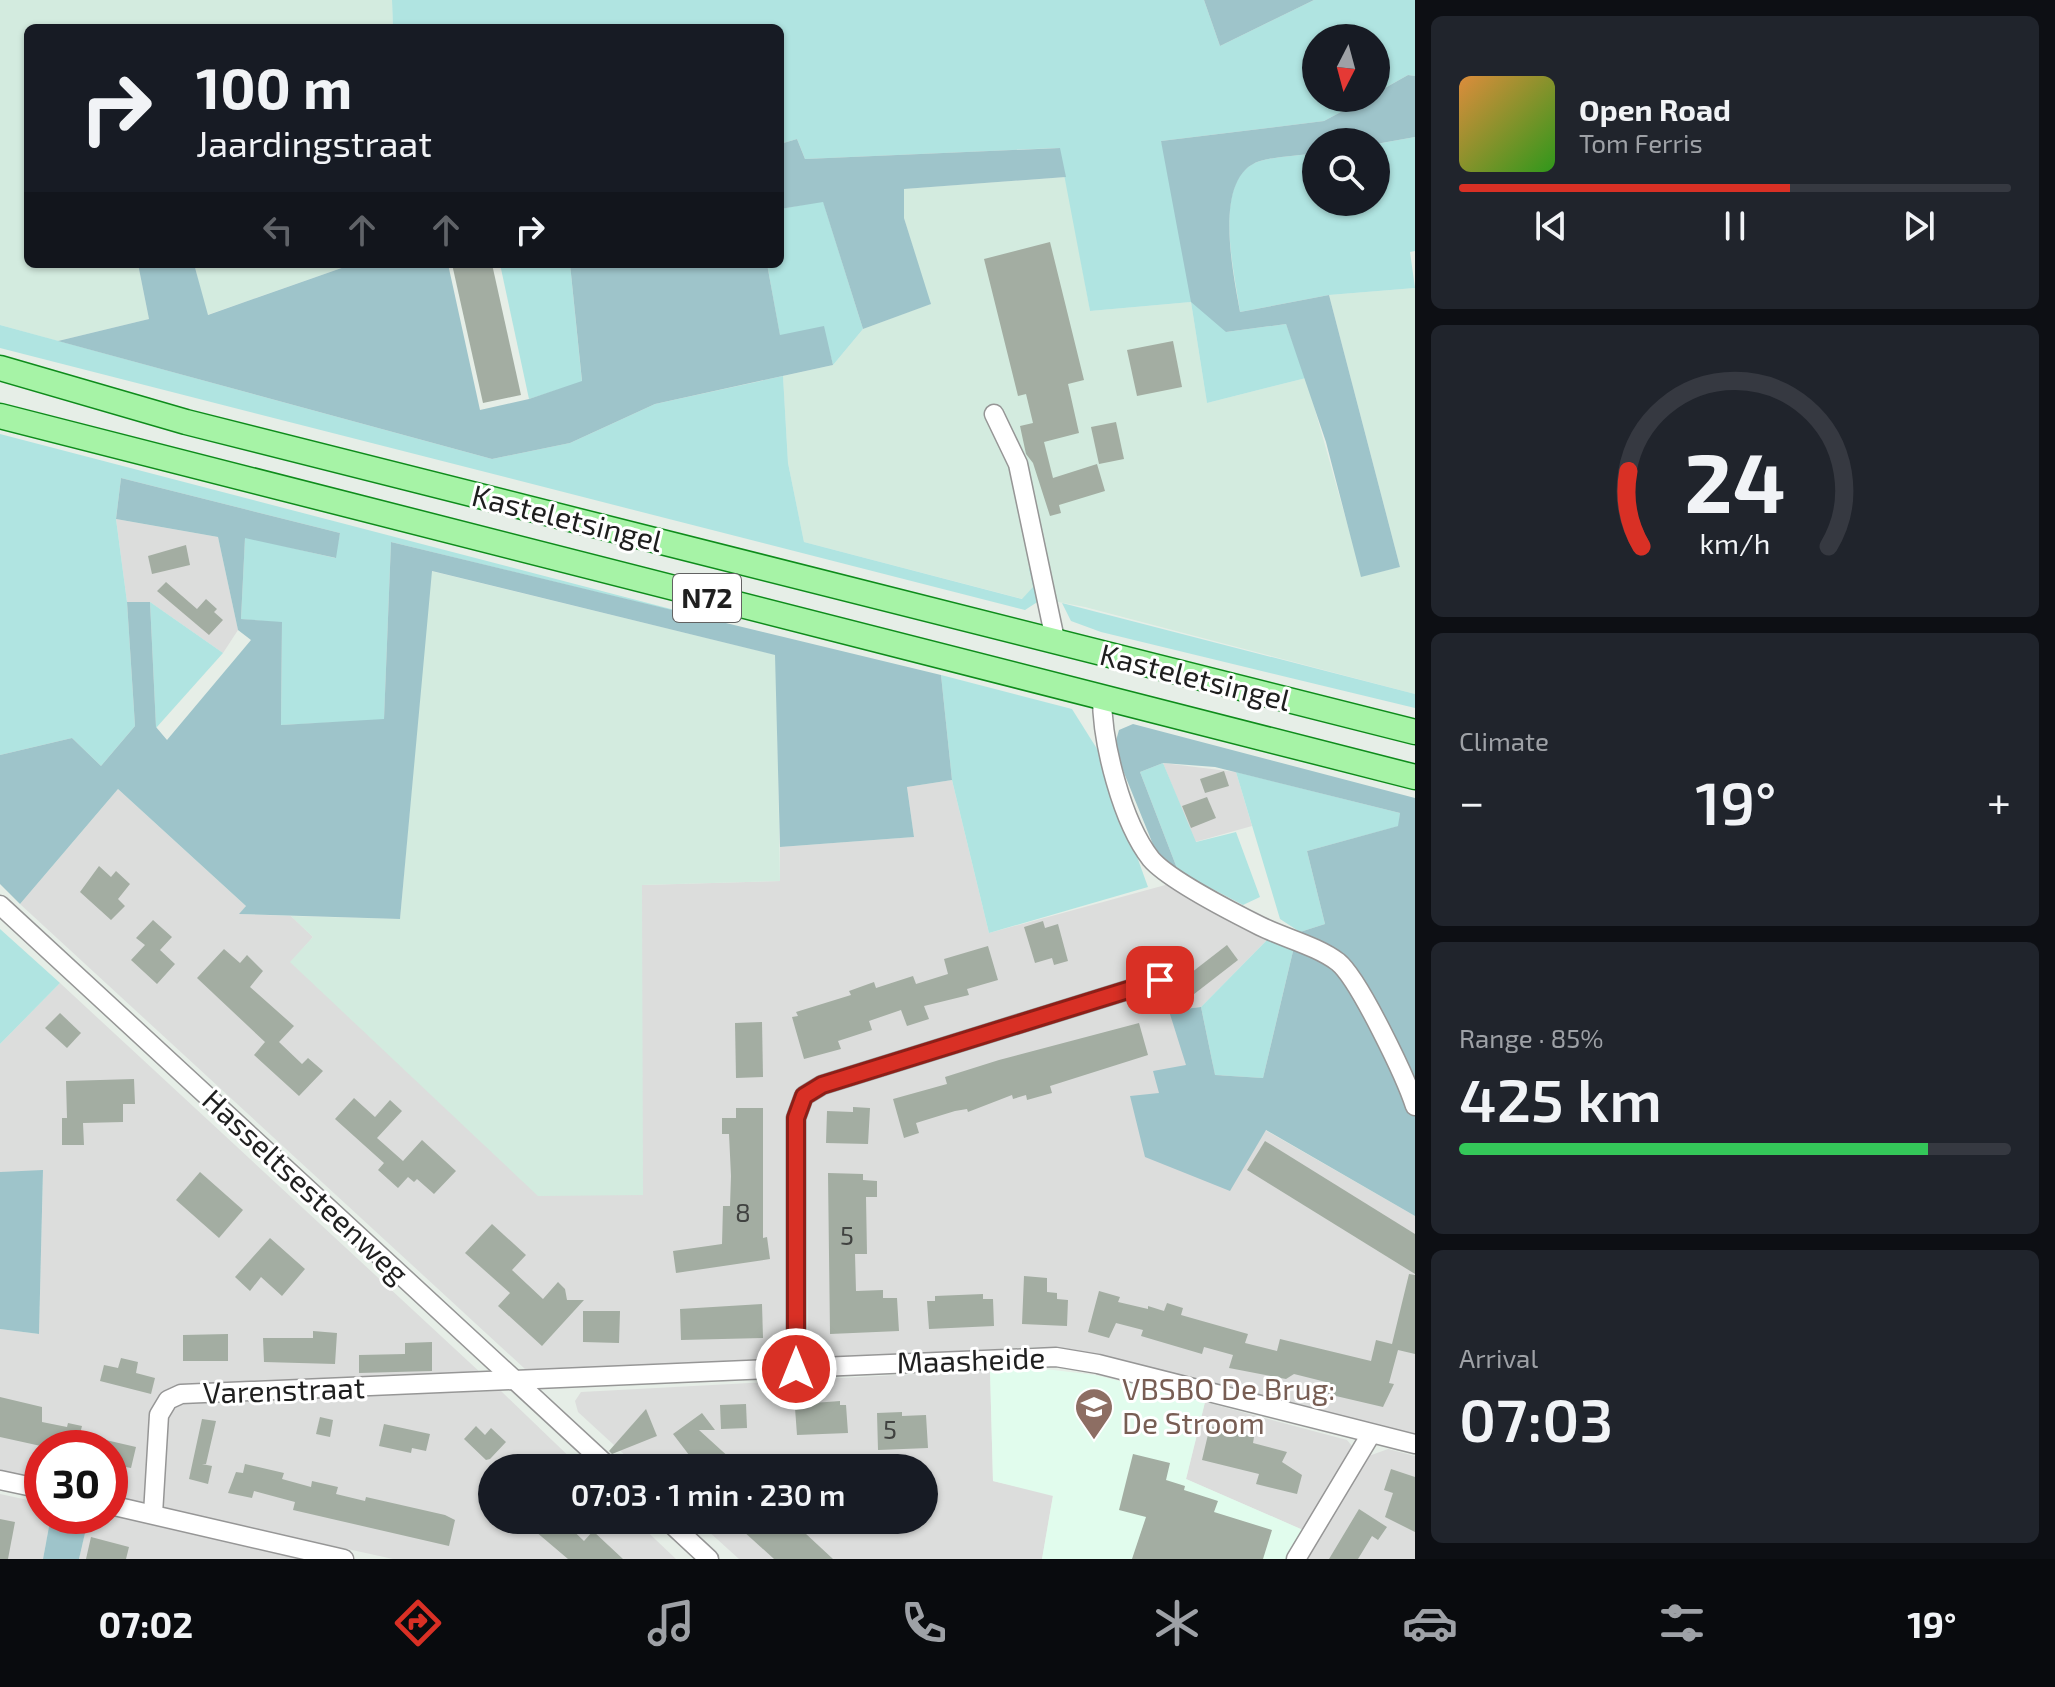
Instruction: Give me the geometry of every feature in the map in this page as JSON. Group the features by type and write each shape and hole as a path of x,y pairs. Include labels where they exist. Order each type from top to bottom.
{"main road":[{"name":"Kasteletsingel","path":"0,368 186,422 1056,644 1415,732"},
{"name":"Kasteletsingel","path":"0,416 1415,777"}],"street":[{"path":"994,414 1018,464 1056,644"},
{"path":"1102,697 1102,729 1108,760 1138,836 1152,860 1257,925 1337,962 1367,999 1415,1106"},
{"name":"Hasseltsesteenweg","path":"0,905 595,1454"},
{"path":"796,1369 796,1118 804,1096 822,1085 1160,980"},
{"name":"Maasheide","path":"518,1383 1056,1357 1098,1364 1415,1444"},
{"name":"Varenstraat","path":"153,1514 159,1415 168,1400 181,1394 518,1383"},
{"path":"1296,1559 1371,1434"},
{"path":"0,1480 24,1485"},
{"path":"128,1509 344,1559"},
{"path":"682,1534 709,1559"}],"shaded area":[{"path":"0,0 392,0 393,24 24,24 24,268 139,268 149,319 58,341 0,325"},
{"path":"392,0 1204,0 1220,46 1314,0 1415,0 1415,76 1408,75 1390,85 1390,24 1302,24 1302,112 1341,112 1324,121 1161,141 1226,332 1286,324 1306,378 1207,403 1191,302 1090,311 1059,148 805,159 797,139 784,143 784,24 393,24"},
{"path":"1204,0 1314,0 1220,46"},
{"path":"1408,75 1415,76 1415,137 1390,141 1390,128 1302,128 1302,155 1260,161 1245,170 1235,186 1229,229 1240,312 1329,295 1400,567 1361,577 1326,442 1286,324 1226,332 1191,302 1161,141 1324,121 1341,112 1390,112 1390,85"},
{"path":"1415,137 1415,251 1410,252 1415,288 1329,295 1240,312 1229,228 1235,186 1245,170 1267,159 1302,155 1302,216 1390,216 1390,141"},
{"path":"797,139 805,159 1060,148 1066,177 904,189 904,218 931,304 863,329 823,202 784,208 784,143"},
{"path":"1066,177 1090,311 1191,302 1207,403 1306,378 1362,576 1400,567 1329,295 1415,288 1415,694 1085,607 1042,599 1033,587 1023,599 804,542 788,463 783,376 833,365 863,329 930,304 904,218 903,189"},
{"path":"823,201 863,329 833,365 823,327 780,336 768,268 784,268 784,208"},
{"path":"139,268 195,268 208,315 342,268 449,268 480,410 529,399 582,381 570,268 768,268 780,335 824,326 833,365 655,404 570,443 492,459 58,341 149,319"},
{"path":"195,268 342,268 207,315"},
{"path":"501,268 570,268 582,382 529,399"},
{"path":"0,325 492,459 570,443 655,404 783,376 788,463 804,542 1022,599 1033,587 1029,568 1038,568 1042,599 1025,610 0,348"},
{"path":"0,434 736,626 391,542 384,720 281,725 282,623 241,619 245,537 335,558 340,533 121,478 116,519 127,602 135,726 101,766 72,738 0,755"},
{"path":"121,478 340,533 336,558 245,538 241,619 282,622 281,725 384,719 391,542 941,675 952,780 907,787 914,837 780,847 775,655 432,571 400,919 239,914 246,906 118,789 20,904 0,884 0,755 72,738 101,766 135,726 127,602 150,602 156,727 167,740 251,640 238,630 218,537 116,519"},
{"path":"116,519 218,537 238,630 223,653 150,602 127,602"},
{"path":"431,571 776,655 780,881 642,885 643,1195 538,1196 290,962 313,937 291,916 400,919"},
{"path":"150,602 223,653 156,728"},
{"path":"1062,603 1415,694 1415,708 1101,632 1071,621"},
{"path":"941,675 1072,709 1099,752 1148,887 989,933 952,780"},
{"path":"1133,724 1415,798 1415,1216 1266,1130 1230,1191 1145,1157 1130,1096 1159,1093 1153,1071 1186,1065 1169,1011 1201,1007 1215,1075 1263,1078 1300,932 1325,924 1307,851 1398,826 1400,813 1215,767 1163,763 1140,772 1178,871 1275,925 1169,884 1118,758 1115,744 1119,730"},
{"path":"1163,763 1236,772 1252,826 1195,842"},
{"path":"1163,763 1196,842 1236,832 1260,897 1243,905 1178,871 1140,772"},
{"path":"1236,772 1400,813 1399,826 1307,851 1325,924 1300,932 1280,919"},
{"path":"952,780 989,933 1169,884 1268,939 1201,1007 1170,1011 1265,1130 1415,1216 1415,1434 1077,1351 1033,1347 827,1359 818,1357 808,1347 805,1119 812,1101 820,1095 1177,983 1166,969 820,1077 801,1088 788,1115 788,1346 779,1358 536,1372 525,1369 20,904 118,789 246,906 240,914 291,916 313,937 291,962 642,1195 642,885 780,881 780,847 914,837 907,787"},
{"path":"0,929 60,983 0,1044"},
{"path":"1268,939 1294,947 1263,1078 1215,1075 1201,1007"},
{"path":"60,983 482,1374 184,1387 165,1391 151,1417 146,1504 128,1500 128,1430 24,1430 24,1477 0,1471 0,1329 39,1334 43,1171 0,1172 0,1044"},
{"path":"43,1170 39,1334 0,1329 0,1172"},
{"name":"VBSBO De Brug: De Stroom","path":"1037,1368 1095,1375 1205,1402 1186,1479 1303,1530 1286,1559 1042,1559 1053,1496 993,1481 990,1370"},
{"path":"990,1370 993,1481 1053,1495 1042,1559 739,1559 711,1534 938,1534 938,1454 624,1454 578,1412 575,1401 581,1392"},
{"path":"501,1391 566,1454 478,1454 478,1534 650,1534 676,1559 393,1559 161,1508 165,1425 169,1411 177,1403 190,1400"},
{"path":"1205,1402 1347,1440 1352,1446 1303,1530 1186,1479"},
{"path":"1388,1449 1415,1456 1415,1559 1303,1559 1366,1457"},
{"path":"0,1494 24,1499 24,1534 48,1534 43,1559 0,1559"},
{"path":"128,1519 305,1559 79,1559 85,1534 128,1534"},
{"path":"48,1534 85,1534 79,1559 43,1559"}],"building":[{"path":"1050,242 1084,380 1068,384 1079,433 1044,442 1053,478 1097,464 1105,491 1059,505 1061,513 1050,516 1033,463 1026,454 1020,426 1033,423 1026,394 1018,396 984,259"},
{"path":"453,268 493,268 521,395 483,403"},
{"path":"1173,341 1182,387 1137,396 1127,350"},
{"path":"1116,422 1124,459 1099,464 1091,427"},
{"path":"186,545 190,565 152,574 148,556"},
{"path":"166,582 197,609 206,599 223,620 209,635 157,591"},
{"path":"1224,771 1229,786 1205,793 1200,779"},
{"path":"1207,797 1216,818 1191,828 1182,806"},
{"path":"99,866 111,877 116,871 130,884 118,899 125,906 111,920 80,892"},
{"path":"153,920 172,937 160,950 175,964 157,984 131,960 145,945 136,938"},
{"path":"1043,921 1045,928 1058,924 1068,961 1054,965 1052,958 1035,963 1024,927"},
{"path":"1227,945 1238,960 1189,998 1178,983"},
{"path":"988,946 998,980 967,989 969,995 924,1006 929,1019 907,1026 901,1010 869,1021 872,1030 838,1041 841,1049 804,1059 792,1017 798,1016 796,1012 851,995 849,991 874,982 876,988 913,976 916,984 948,974 944,959"},
{"path":"224,949 240,963 247,955 263,971 250,987 294,1026 279,1042 302,1064 308,1058 323,1071 299,1096 254,1055 265,1042 197,978"},
{"path":"60,1013 81,1033 67,1048 45,1028"},
{"path":"762,1022 763,1077 736,1078 735,1023"},
{"path":"1139,1023 1148,1055 1050,1086 1052,1093 1027,1100 1026,1095 1013,1099 1012,1095 968,1112 967,1109 955,1111 916,1123 919,1133 904,1138 893,1099 947,1084 945,1077 999,1060"},
{"path":"134,1079 135,1104 123,1104 123,1122 83,1123 84,1145 62,1145 62,1118 67,1118 66,1081"},
{"path":"354,1098 375,1117 390,1100 402,1111 377,1138 403,1161 422,1140 456,1171 434,1194 417,1179 414,1182 408,1177 398,1188 378,1170 384,1163 335,1119"},
{"path":"853,1107 870,1108 868,1144 826,1143 827,1111 853,1112"},
{"path":"736,1108 763,1108 763,1238 767,1237 770,1259 676,1273 673,1251 722,1244 723,1206 730,1206 731,1176 729,1134 722,1134 722,1118 736,1118"},
{"path":"1265,1141 1415,1234 1415,1274 1247,1170"},
{"path":"200,1172 243,1210 219,1238 176,1200"},
{"path":"828,1173 863,1174 863,1180 877,1181 877,1197 866,1197 867,1254 855,1254 856,1291 883,1290 883,1298 897,1298 899,1331 830,1334"},
{"path":"492,1224 526,1255 512,1270 543,1299 558,1282 565,1289 567,1300 584,1300 542,1346 498,1306 510,1293 465,1253"},
{"path":"270,1238 305,1269 282,1296 261,1277 250,1291 235,1277"},
{"path":"1409,1274 1415,1275 1415,1354 1398,1350 1389,1383 1394,1384 1383,1407 1323,1393 1326,1382 1294,1374 1286,1379 1229,1368 1233,1355 1204,1347 1202,1354 1141,1336 1143,1330 1116,1323 1109,1338 1088,1332 1099,1291 1120,1297 1118,1302 1148,1309 1148,1306 1164,1311 1167,1303 1183,1308 1181,1315 1248,1334 1245,1343 1277,1351 1280,1339 1371,1361 1376,1340 1392,1344"},
{"path":"1024,1276 1047,1278 1047,1292 1057,1293 1057,1299 1068,1300 1067,1326 1022,1324"},
{"path":"983,1294 983,1299 993,1299 994,1326 929,1329 927,1301 935,1301 935,1296"},
{"path":"762,1304 763,1338 681,1340 680,1309"},
{"path":"583,1311 620,1311 619,1343 583,1342"},
{"path":"313,1331 337,1333 335,1364 264,1362 263,1338 313,1338"},
{"path":"228,1334 228,1361 183,1361 183,1335"},
{"path":"432,1342 432,1371 359,1373 359,1355 405,1354 405,1343"},
{"path":"121,1358 138,1362 136,1373 155,1378 151,1394 100,1381 104,1365 118,1368"},
{"path":"0,1397 42,1407 42,1422 67,1427 68,1423 82,1426 81,1430 24,1430 24,1442 0,1437"},
{"path":"840,1401 840,1405 846,1405 848,1433 797,1435 795,1408 800,1404"},
{"path":"746,1404 747,1428 721,1429 720,1405"},
{"path":"646,1409 657,1436 612,1454 609,1451"},
{"path":"902,1412 902,1416 926,1415 928,1448 878,1450 877,1413"},
{"path":"702,1413 715,1430 699,1430 725,1454 688,1454 673,1434"},
{"path":"320,1417 333,1420 330,1437 316,1434"},
{"path":"202,1419 216,1421 206,1464 202,1464 212,1466 208,1484 189,1479"},
{"path":"384,1424 430,1434 426,1451 412,1448 411,1453 379,1446"},
{"path":"476,1426 485,1435 491,1428 506,1442 495,1454 480,1454 464,1439"},
{"path":"1210,1426 1254,1437 1253,1443 1287,1452 1282,1462 1302,1475 1297,1494 1256,1484 1259,1474 1202,1460"},
{"path":"128,1445 136,1447 131,1468 128,1467"},
{"path":"1133,1454 1170,1463 1166,1480 1185,1486 1184,1490 1218,1501 1214,1512 1272,1530 1263,1559 1132,1559 1146,1517 1119,1510"},
{"path":"245,1464 284,1473 282,1479 311,1487 312,1481 338,1487 336,1494 365,1501 366,1497 445,1515 455,1520 449,1546 293,1510 295,1502 254,1491 252,1498 228,1493 236,1472 243,1473"},
{"path":"1391,1469 1415,1477 1415,1532 1385,1517 1393,1493 1384,1490"},
{"path":"1359,1509 1387,1527 1378,1540 1372,1536 1358,1559 1329,1559"},
{"path":"0,1519 15,1522 8,1559 0,1559"},
{"path":"539,1534 577,1534 584,1541 590,1534 596,1534 623,1559 568,1559"},
{"path":"746,1534 806,1534 833,1559 774,1559"},
{"path":"91,1537 129,1547 126,1559 86,1559"}],"place":[{"name":"VBSBO De Brug: De Stroom","path":"1094,1441"}],"route":[{"path":"796,1369 796,1118 804,1096 822,1085 1160,980"}]}
